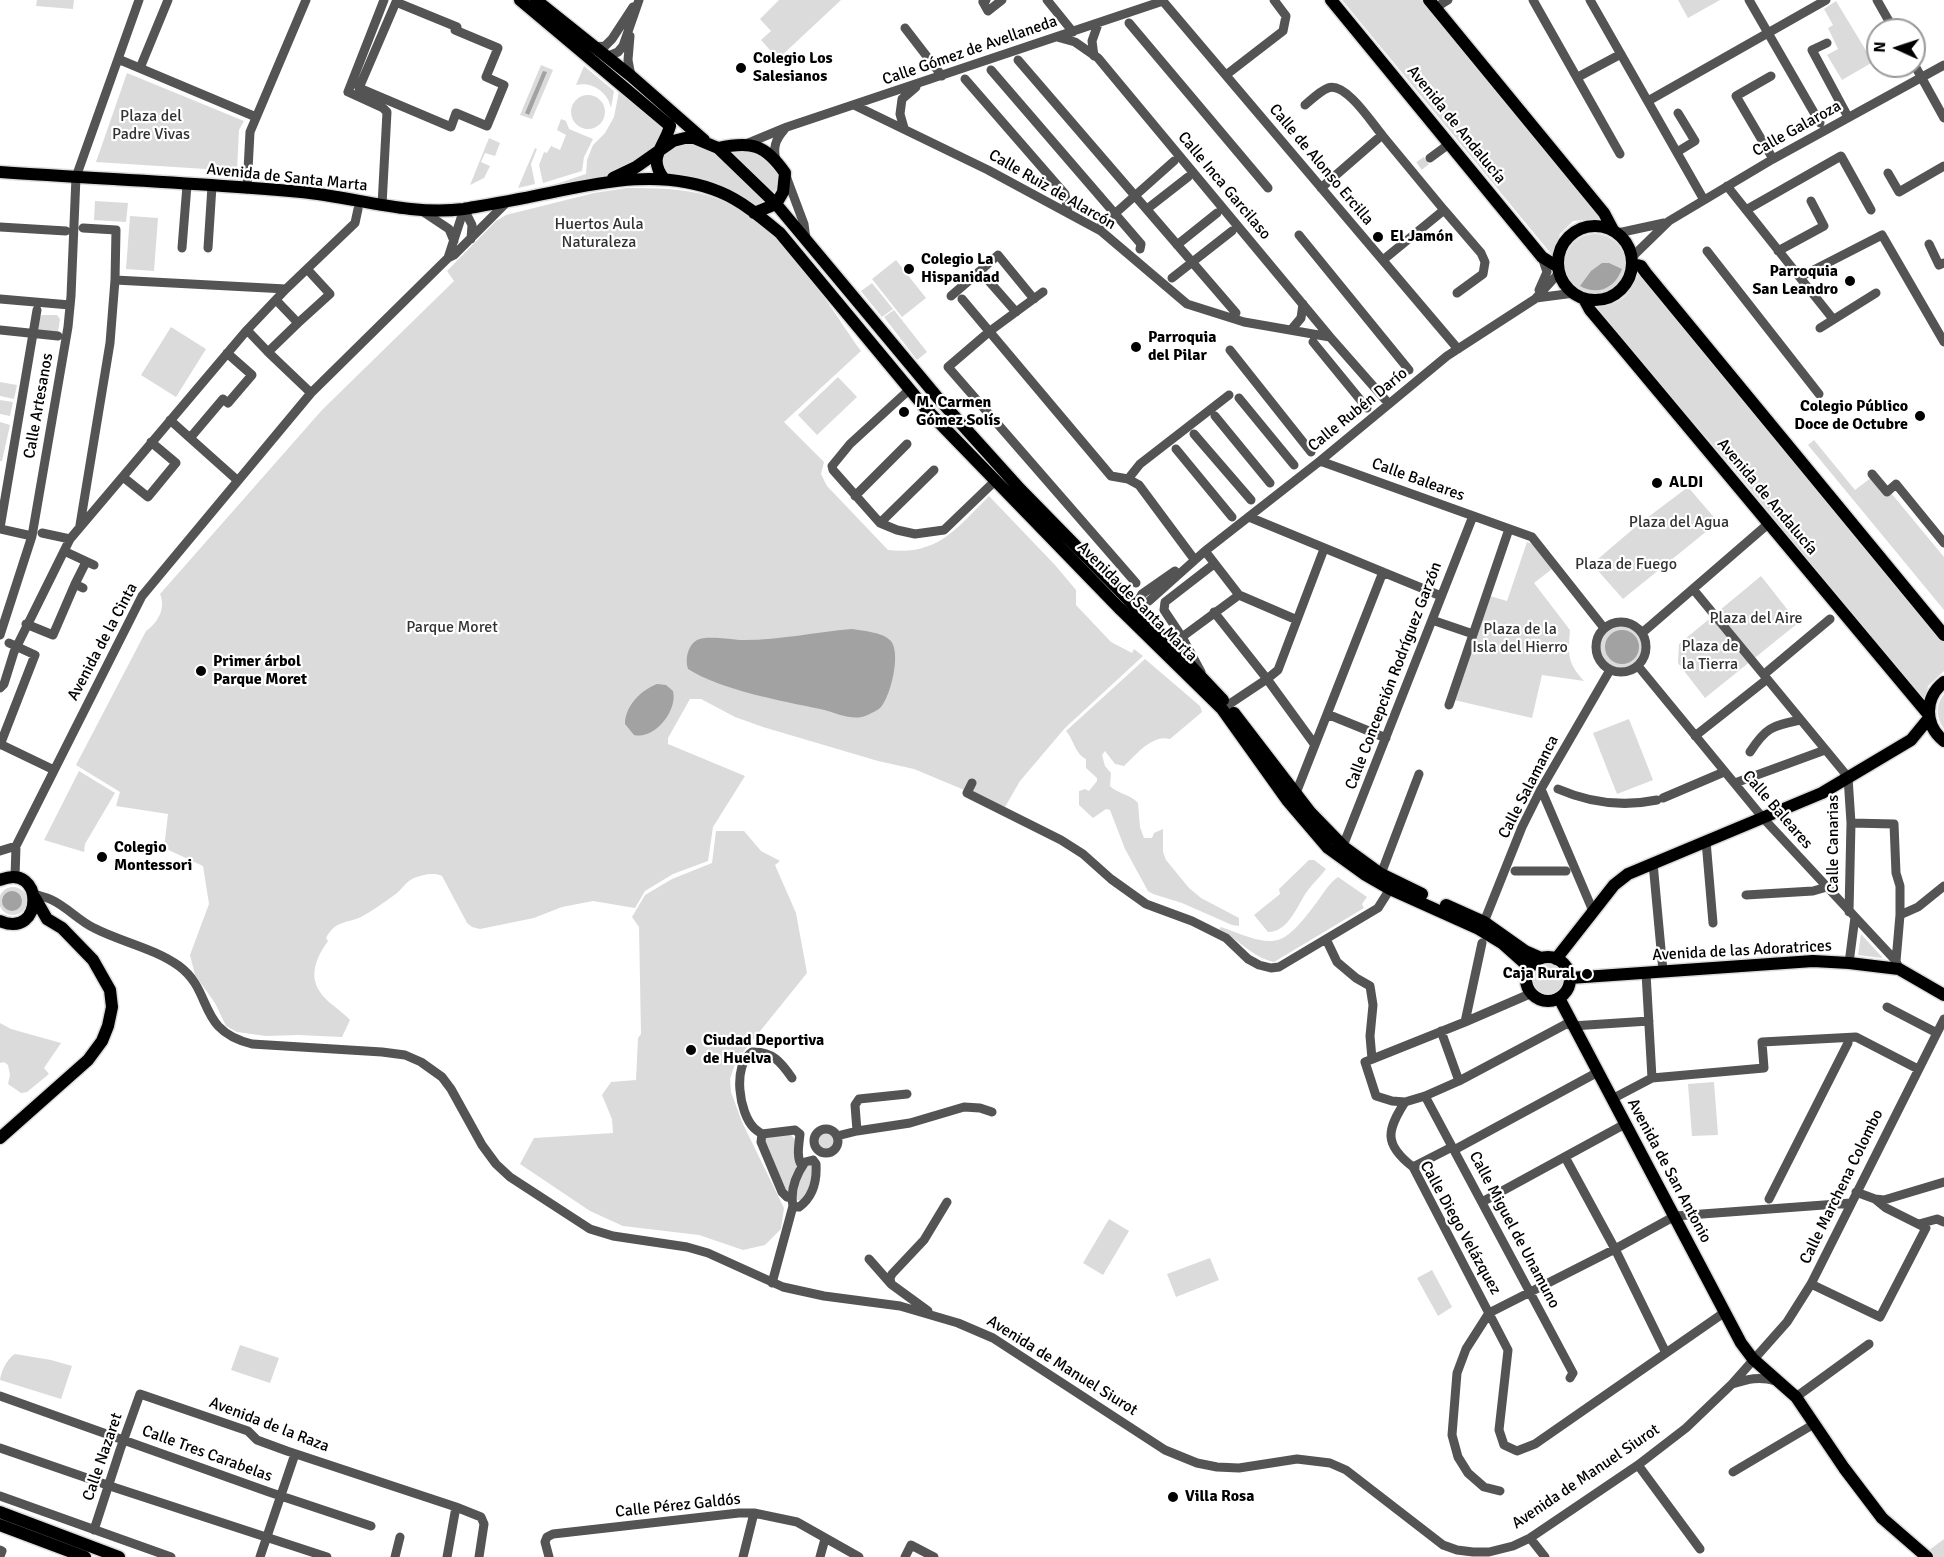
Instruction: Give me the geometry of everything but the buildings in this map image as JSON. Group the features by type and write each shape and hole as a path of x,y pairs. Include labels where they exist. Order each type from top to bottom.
{"main road":[{"path":"520,0 669,126 667,135 656,154 657,170 664,179"},
{"path":"536,0 715,147"},
{"name":"Avenida de Andalucía","path":"1331,0 1542,257 1559,270"},
{"path":"1432,4 1627,244 1632,260 1631,275 1625,286 1617,294 1607,299 1595,301 1579,296 1565,284 1559,270 1559,255 1563,244 1580,229 1590,226 1602,226 1615,232"},
{"path":"566,40 577,39 598,56 606,57"},
{"path":"606,57 611,66 654,102 662,118"},
{"name":"Avenida de Santa Marta","path":"604,181 636,167 673,141 694,138 715,147 776,204 938,398 1020,489 1204,679 1292,797 1310,812 1341,852 1364,874 1390,889 1479,929 1502,943 1530,968"},
{"name":"Avenida de Santa Marta","path":"715,147 746,144"},
{"path":"746,144 759,148 776,160 785,173 783,192 776,204 764,211 754,213"},
{"name":"Avenida de Santa Marta","path":"0,172 303,193 422,211 447,212 604,181 664,179 700,185 722,192 780,233 926,409 1131,620 1225,707"},
{"path":"1632,260 1641,266 1944,634"},
{"name":"Avenida de Andalucía","path":"1579,296 1929,716 1934,730 1943,740"},
{"path":"1556,958 1614,885 1628,874 1822,793 1911,740 1929,716 1929,704 1933,694 1944,682"},
{"path":"1911,740 1943,740"},
{"name":"Avenida de Santa Marta","path":"1341,852 1381,874 1484,922 1525,951 1541,958"},
{"path":"0,869 8,878 27,883 47,919 62,928 93,960 111,990 112,1007 102,1041 88,1060 0,1138"},
{"path":"0,921 10,924 26,919 34,906 34,896"},
{"path":"26,919 47,919"},
{"path":"1541,958 1556,958 1566,966 1570,978 1567,990 1559,998 1544,1000 1532,993 1527,981 1530,968 1541,958"},
{"name":"Avenida de las Adoratrices","path":"1570,978 1813,961 1897,965 1944,995"},
{"name":"Avenida de San Antonio","path":"1559,998 1741,1342 1753,1359"},
{"path":"1753,1359 1796,1397 1844,1468 1882,1518 1927,1557"},
{"path":"0,1512 119,1557"},
{"path":"0,1525 77,1556"}],"street":[{"name":"Calle Artesanos","path":"0,635 32,536 70,305 76,177 139,0"},
{"path":"140,68 168,0"},
{"path":"247,189 250,132 306,0"},
{"path":"382,205 387,112 348,92 384,0"},
{"path":"594,47 605,46 612,39 638,0"},
{"path":"606,57 618,52 623,46 638,0"},
{"path":"986,0 983,2 988,11 1002,0"},
{"path":"1047,0 1073,32"},
{"path":"1226,75 1283,31 1286,16 1274,0"},
{"path":"1432,4 1448,0"},
{"path":"1533,0 1620,153"},
{"path":"1590,0 1704,200"},
{"path":"1749,0 1820,123"},
{"path":"1648,101 1826,0"},
{"path":"1877,0 1887,18"},
{"name":"Calle Gómez de Avellaneda","path":"746,144 787,127 856,106 1164,1"},
{"name":"Calle de Alonso Ercilla","path":"1164,1 1458,349"},
{"path":"396,2 457,27 455,30 498,48 486,77 504,85 487,126 456,113 451,127 359,88 396,2"},
{"path":"1129,23 1268,188"},
{"path":"1094,56 1092,41 1098,24"},
{"path":"630,26 628,60 631,76"},
{"path":"905,28 942,76"},
{"name":"Calle Inca Garcilaso","path":"1057,38 1075,42 1094,56 1330,337"},
{"path":"606,57 612,39"},
{"path":"1827,43 1812,50 1848,117"},
{"path":"1578,77 1621,54"},
{"path":"118,59 256,117"},
{"path":"1018,60 1236,313"},
{"name":"Calle Galaroza","path":"1926,76 1944,65"},
{"path":"991,70 1141,244 1140,249"},
{"path":"1772,76 1736,96 1773,159"},
{"path":"1922,78 1944,118"},
{"name":"Calle Galaroza","path":"1632,260 1666,222 1773,159 1922,78"},
{"path":"965,79 1065,194 1068,213"},
{"path":"904,128 900,114 902,99 920,84"},
{"path":"1305,105 1328,87 1339,88 1348,94 1382,135 1416,169 1444,210 1481,253 1485,262 1483,274 1457,293"},
{"name":"Calle Ruiz de Alarcón","path":"856,106 988,170 1101,231 1186,304 1227,318 1330,337"},
{"path":"1677,152 1695,141 1678,113"},
{"path":"776,160 775,145 778,137 787,127"},
{"path":"1321,188 1382,135"},
{"path":"1430,158 1449,144"},
{"path":"1746,210 1841,156 1871,210"},
{"path":"1101,226 1174,161"},
{"path":"1888,173 1899,192 1944,166"},
{"path":"785,173 804,224 806,239"},
{"path":"1147,209 1188,177"},
{"path":"182,248 186,184"},
{"path":"208,248 212,186"},
{"path":"1727,186 1833,319"},
{"name":"Avenida de la Cinta","path":"8,878 16,846 142,596 311,393 508,201"},
{"path":"1778,250 1824,226 1811,201"},
{"path":"0,688 4,684 13,644 26,624 70,539 247,330 355,223 358,209"},
{"path":"464,209 472,225 471,239"},
{"name":"Avenida de la Cinta","path":"448,258 464,209"},
{"path":"1383,260 1444,210"},
{"path":"422,211 449,229 454,241"},
{"path":"1177,245 1217,213"},
{"name":"Calle Galaroza","path":"1615,232 1666,222"},
{"path":"0,227 66,231"},
{"path":"80,527 110,343 116,230 83,228"},
{"path":"1172,279 1232,231"},
{"path":"1800,277 1882,235 1944,342"},
{"path":"1299,236 1409,370"},
{"path":"1929,244 1940,265 1944,263"},
{"path":"1707,251 1820,394"},
{"path":"951,296 998,255 1034,299"},
{"path":"1536,298 1546,275 1547,268 1542,257"},
{"path":"268,352 330,294 307,269"},
{"name":"Calle Rubén Darío","path":"1145,598 1249,518 1458,349 1536,298 1559,270"},
{"path":"980,271 1016,312"},
{"path":"115,279 286,289"},
{"path":"1043,292 990,331 948,367 1136,583"},
{"path":"1820,328 1876,293"},
{"name":"Calle Rubén Darío","path":"1536,298 1579,296"},
{"path":"0,299 70,305"},
{"path":"962,299 1111,476 1139,484 1194,559"},
{"path":"276,300 298,323"},
{"path":"1291,330 1301,318 1303,304"},
{"path":"32,536 0,529 37,310"},
{"path":"0,330 58,336"},
{"path":"247,330 311,393"},
{"path":"1330,337 1389,404"},
{"path":"1313,342 1367,408"},
{"path":"1230,350 1311,452"},
{"path":"190,438 223,399 228,403 252,375 227,353"},
{"path":"940,375 950,369"},
{"path":"910,389 842,449 832,466 832,470 880,524 915,534 944,530 996,481"},
{"path":"1128,479 1140,464 1234,396 1294,465"},
{"path":"1215,416 1270,483"},
{"path":"170,420 237,480"},
{"path":"1194,434 1251,500"},
{"path":"123,477 148,497 176,463 152,442"},
{"path":"855,496 907,444"},
{"path":"1176,449 1232,517"},
{"name":"Calle Baleares","path":"1320,461 1532,537 1604,628"},
{"path":"880,524 934,470"},
{"path":"1872,474 1887,492 1896,484 1944,543"},
{"name":"Calle Concepción Rodríguez Garzón","path":"1341,852 1473,516"},
{"path":"1249,518 1441,596"},
{"path":"1642,633 1768,524"},
{"path":"1449,705 1509,529"},
{"path":"42,533 70,539"},
{"path":"1225,707 1267,680 1278,670 1324,549"},
{"path":"26,624 53,636 90,563 64,551"},
{"path":"1205,552 1239,596 1297,620"},
{"name":"Calle Rubén Darío","path":"1131,620 1135,606 1205,552"},
{"path":"1204,679 1182,637 1164,610 1165,602 1214,564"},
{"path":"1292,797 1328,714 1383,572"},
{"path":"1693,589 1848,777"},
{"path":"1120,591 1145,598 1150,622"},
{"path":"1182,637 1239,596"},
{"path":"1121,610 1135,606"},
{"path":"1214,612 1315,745"},
{"path":"1695,736 1767,676 1830,619"},
{"path":"1432,620 1473,634"},
{"path":"1617,622 1624,622 1642,633 1645,640 1645,654 1638,666 1624,672 1610,670 1598,659 1596,651 1599,635 1604,628 1617,622"},
{"path":"13,644 35,656 0,744 54,770"},
{"name":"Calle Baleares","path":"1638,666 1763,818 1897,965"},
{"name":"Calle Salamanca","path":"1484,922 1522,827 1541,789 1610,670"},
{"path":"1328,714 1386,738"},
{"path":"1750,752 1761,735 1775,726 1800,720"},
{"path":"1734,783 1825,750"},
{"path":"1558,789 1578,798 1610,804 1642,804 1660,799 1724,772"},
{"path":"1381,874 1419,774"},
{"name":"Calle Canarias","path":"1848,777 1852,914 1849,963"},
{"path":"972,783 967,793 1061,840 1083,854 1111,879 1146,904 1192,921 1226,938 1248,959 1259,965 1279,967 1378,908 1390,889"},
{"path":"1541,789 1593,910"},
{"path":"1851,823 1894,824 1896,873 1900,886 1897,965"},
{"path":"1706,841 1713,923"},
{"path":"0,851 16,846"},
{"path":"1653,864 1663,972"},
{"path":"1515,871 1566,871"},
{"path":"1900,915 1918,907 1944,886"},
{"path":"1746,895 1813,891 1827,887"},
{"name":"Avenida de Manuel Siurot","path":"34,896 51,900 92,927 179,966 196,985 212,1019 222,1030 239,1041 252,1044 393,1053 421,1062 442,1077 451,1089 482,1145 496,1164 510,1177 590,1228 613,1236 687,1247 708,1253 783,1287 824,1296 900,1306 958,1323 993,1338 1165,1450 1197,1463 1217,1467 1239,1468 1297,1459 1330,1463 1346,1470 1443,1545 1457,1551 1496,1551 1530,1538 1638,1465 1686,1428 1732,1384 1753,1359"},
{"path":"1326,939 1337,962 1370,986 1373,1005 1368,1060 1376,1096 1382,1099 1405,1102 1425,1096 1571,1024 1649,1021"},
{"path":"1465,1022 1482,943"},
{"path":"1646,973 1652,1078"},
{"path":"1368,1060 1532,993"},
{"path":"1887,1007 1937,1033"},
{"name":"Calle Marchena Colombo","path":"1753,1359 1786,1322 1811,1284 1944,1019"},
{"path":"1441,1031 1459,1081"},
{"path":"1612,1099 1652,1078 1764,1068 1762,1042 1856,1037 1918,1069"},
{"path":"1769,1199 1848,1042"},
{"path":"792,1078 775,1058 762,1051 752,1052 742,1061 739,1087 742,1102 753,1127 762,1134 795,1130 800,1134 798,1154 802,1166"},
{"path":"1413,1167 1453,1149 1598,1072"},
{"path":"857,1131 855,1105 859,1099 907,1094"},
{"name":"Calle Miguel de Unamuno","path":"1425,1096 1573,1373 1570,1378"},
{"name":"Calle Diego Velázquez","path":"1405,1102 1392,1121 1390,1134 1393,1147 1413,1167 1489,1313 1466,1349 1457,1373 1452,1435 1458,1457 1468,1473 1484,1487 1500,1491"},
{"path":"837,1136 910,1123 963,1107 980,1108 992,1112"},
{"path":"1482,1202 1625,1124"},
{"path":"820,1130 832,1130 837,1136 838,1144 833,1151 826,1153 818,1151 813,1140 820,1130"},
{"path":"762,1134 760,1142 782,1192 799,1207 807,1202 813,1192 817,1171 813,1160"},
{"path":"772,1282 792,1202 794,1185 802,1166 809,1160 813,1160 818,1151"},
{"path":"1565,1157 1666,1353"},
{"path":"1856,1192 1884,1200 1944,1182"},
{"path":"1875,1199 1886,1208 1923,1226"},
{"path":"891,1284 892,1274 924,1240 948,1202"},
{"path":"1725,1312 1535,1444 1517,1451 1504,1445 1499,1430 1508,1350 1489,1313 1675,1216 1851,1203"},
{"path":"1811,1284 1880,1317 1923,1226 1937,1219 1944,1222"},
{"path":"869,1259 891,1284 932,1314"},
{"path":"1796,1397 1869,1344"},
{"path":"1732,1384 1753,1377 1764,1377 1779,1382"},
{"name":"Calle Nazaret","path":"94,1530 140,1395"},
{"name":"Avenida de la Raza","path":"140,1395 249,1431 257,1440 295,1454 481,1517 484,1524 479,1557"},
{"name":"Calle Tres Carabelas","path":"0,1396 371,1526"},
{"path":"1733,1472 1814,1424"},
{"path":"0,1448 327,1557"},
{"path":"260,1557 295,1454"},
{"path":"1638,1465 1700,1549"},
{"path":"0,1496 171,1557"},
{"path":"447,1557 456,1507"},
{"name":"Calle Pérez Galdós","path":"549,1557 546,1542 547,1537 552,1534 739,1513 797,1522 859,1557"},
{"path":"743,1557 754,1514"},
{"path":"395,1557 400,1537"},
{"path":"1530,1538 1545,1557"},
{"path":"820,1557 825,1539"},
{"path":"905,1557 911,1545 934,1557"},
{"path":"0,1550 2,1551 0,1556"}],"green space":[{"path":"37,0 74,0 73,9 36,6"},
{"path":"779,0 841,0 778,59 761,40 771,31 760,19"},
{"path":"1342,0 1421,0 1601,219 1573,221 1560,234 1552,255"},
{"path":"1678,0 1720,0 1688,18"},
{"path":"1836,1 1866,50 1866,66 1842,80 1827,55 1838,49 1828,28 1833,25 1824,9"},
{"path":"541,65 553,70 532,119 520,115"},
{"path":"584,66 614,91 611,108 607,97 598,89 588,85 576,85"},
{"name":"Plaza del Padre Vivas","path":"127,73 244,121 239,130 237,171 96,162"},
{"path":"619,91 661,126 661,134 651,152 627,169 595,178 550,186 586,174 587,160 593,145 605,133 614,117"},
{"path":"588,95 600,100 605,112 600,124 588,129 576,124 571,112 576,100"},
{"path":"561,119 566,121 569,129 593,139 584,157 582,171 543,183 539,165 544,152 547,153 551,146 560,150 566,135 557,130"},
{"path":"489,138 500,143 495,156 485,153 481,162 490,166 484,178 470,185"},
{"path":"694,143 713,150 767,204 755,206 721,186 686,177 667,175 662,169 663,155 676,145"},
{"path":"535,148 537,149 531,164 535,184 518,188"},
{"path":"746,149 766,158 779,174 774,197 728,151"},
{"name":"Parque Moret","path":"627,188 689,191 709,196 735,207 778,240 814,283 861,351 784,422 824,462 821,474 827,486 888,550 920,549 933,544 956,529 989,496 1076,590 1076,605 1111,642 1132,653 1134,649 1143,656 1065,728 1020,781 1005,807 914,769 878,761 763,727 735,717 701,699 690,699 668,738 668,744 745,776 713,827 708,861 673,874 645,891 635,908 593,901 562,907 534,918 480,929 467,923 442,876 432,874 414,878 396,894 361,917 337,925 326,938 328,941 317,962 314,976 324,997 350,1020 342,1037 266,1036 237,1032 226,1026 215,1003 195,975 190,955 209,904 203,866 164,848 168,814 116,806 120,792 76,765 146,631 160,615 162,600 160,594 322,410 454,281 447,271 496,221 506,215 594,193"},
{"path":"95,201 128,203 126,222 94,220"},
{"path":"130,216 158,218 154,271 126,269"},
{"path":"1595,234 1612,239 1620,247 1625,264 1620,281 1612,289 1595,294 1578,289 1570,281 1565,264 1570,247 1578,239"},
{"path":"896,260 926,298 902,317 872,279"},
{"path":"1640,271 1944,640 1944,671 1928,686 1925,704 1734,469 1593,308 1618,302 1628,293"},
{"path":"872,283 893,309 882,317 861,291"},
{"path":"894,310 927,352 917,360 884,317"},
{"path":"42,315 57,315 60,319 58,332 38,331"},
{"path":"171,327 206,349 176,397 141,375"},
{"path":"838,377 857,397 817,435 798,415"},
{"path":"0,382 17,385 14,399 0,396"},
{"path":"0,400 13,402 10,416 0,414"},
{"path":"0,422 10,425 2,461 0,461"},
{"path":"1814,440 1855,490 1872,477 1891,493 1944,557 1944,610 1808,445"},
{"path":"1688,487 1718,522 1623,599 1592,564"},
{"name":"Plaza de la Isla del Hierro","path":"1527,542 1532,544 1552,569 1534,583 1570,630 1570,658 1574,669 1584,681 1542,675 1532,718 1454,700 1490,596 1507,601"},
{"path":"1761,576 1798,623 1705,698 1678,663 1679,644"},
{"path":"1621,624 1630,625 1637,631 1643,638 1643,656 1637,663 1630,669 1621,670 1612,669 1605,663 1599,656 1598,647 1599,638 1605,631 1612,625"},
{"path":"1145,659 1200,706 1202,712 1170,739 1163,738 1145,746 1124,766 1115,764 1105,751 1102,755 1105,766 1111,773 1110,786 1138,803 1140,827 1144,838 1152,838 1154,833 1163,829 1163,852 1166,860 1189,888 1201,898 1239,918 1239,926 1148,891 1125,849 1110,810 1106,809 1093,818 1079,805 1079,791 1085,789 1089,791 1097,778 1086,768 1086,759 1079,754 1066,731"},
{"path":"1944,694 1944,729 1939,721 1938,712 1939,703"},
{"path":"1629,719 1653,780 1617,794 1593,733"},
{"path":"79,771 115,793 85,844 84,852 44,840"},
{"name":"Ciudad Deportiva de Huelva","path":"716,831 744,831 761,851 780,861 775,865 796,913 807,973 736,1061 730,1079 731,1092 742,1122 784,1208 781,1229 765,1245 743,1250 699,1235 623,1226 590,1211 520,1164 534,1138 613,1133 612,1119 602,1095 611,1082 636,1080 638,1038 641,1034 639,927 632,917 645,895 672,879 712,863"},
{"path":"1309,860 1314,860 1326,869 1308,890 1287,923 1282,928 1268,932 1254,915 1280,894 1279,889"},
{"path":"1338,877 1367,897 1362,904 1364,908 1274,962 1252,952 1219,929 1221,927 1266,941 1285,937 1305,918 1329,885"},
{"path":"13,887 23,891 27,901 23,911 13,915 3,911 -1,901 3,891"},
{"path":"1861,934 1882,957 1882,958 1858,955"},
{"path":"1548,964 1554,965 1562,973 1562,985 1554,993 1548,994 1542,993 1534,985 1533,979 1534,973 1542,965"},
{"path":"0,1023 11,1029 61,1043 44,1068 49,1074 27,1092 21,1093 8,1084 10,1075 8,1065 4,1062 0,1063"},
{"path":"1714,1082 1718,1135 1692,1136 1688,1084"},
{"path":"821,1132 829,1132 834,1137 832,1148 821,1150 816,1145 816,1137"},
{"path":"790,1134 796,1140 796,1168 788,1191 785,1190 765,1144 765,1139 768,1135"},
{"path":"806,1166 812,1166 811,1189 801,1202 795,1198 798,1182"},
{"path":"1109,1219 1129,1231 1103,1275 1083,1263"},
{"path":"1210,1258 1219,1280 1176,1297 1167,1274"},
{"path":"1432,1270 1452,1307 1438,1316 1417,1278"},
{"path":"240,1345 279,1358 270,1383 231,1370"},
{"path":"15,1354 72,1366 61,1399 0,1380 9,1359"},
{"path":"1944,1539 1944,1557 1927,1557 1924,1554"}],"shaded area":[{"path":"543,71 547,72 529,115 525,113"},
{"path":"1602,263 1609,263 1622,269 1615,281 1599,290 1580,286 1591,271"},
{"path":"852,629 873,632 887,638 894,647 895,655 894,674 885,701 878,709 859,717 734,689 688,669 687,665 689,649 701,639 758,640"},
{"path":"1622,630 1634,635 1639,647 1634,659 1622,664 1610,659 1605,647 1610,635"},
{"path":"657,684 666,685 673,691 672,707 657,728 650,733 634,735 625,724 628,711 645,690"},
{"path":"12,891 19,894 22,901 19,908 12,911 5,908 2,901 5,894"}],"tunnel":[{"path":"1419,166 1430,158"}],"place":[{"name":"Colegio Los Salesianos","path":"741,68"},
{"name":"El Jamón","path":"1378,237"},
{"name":"Colegio La Hispanidad","path":"909,269"},
{"name":"Parroquia San Leandro","path":"1850,281"},
{"name":"Parroquia del Pilar","path":"1136,347"},
{"name":"M. Carmen Gómez Solís","path":"904,412"},
{"name":"Colegio Público Doce de Octubre","path":"1920,416"},
{"name":"ALDI","path":"1657,483"},
{"name":"Primer árbol Parque Moret","path":"201,671"},
{"name":"Colegio Montessori","path":"102,857"},
{"name":"Caja Rural","path":"1587,974"},
{"name":"Ciudad Deportiva de Huelva","path":"691,1050"},
{"name":"Villa Rosa","path":"1173,1497"}],"park label":[{"name":"Huertos Aula Naturaleza","path":"599,234"},
{"name":"Plaza del Agua","path":"1679,523"},
{"name":"Plaza de Fuego","path":"1626,565"},
{"name":"Plaza del Aire","path":"1756,619"},
{"name":"Plaza de la Tierra","path":"1710,656"}]}
